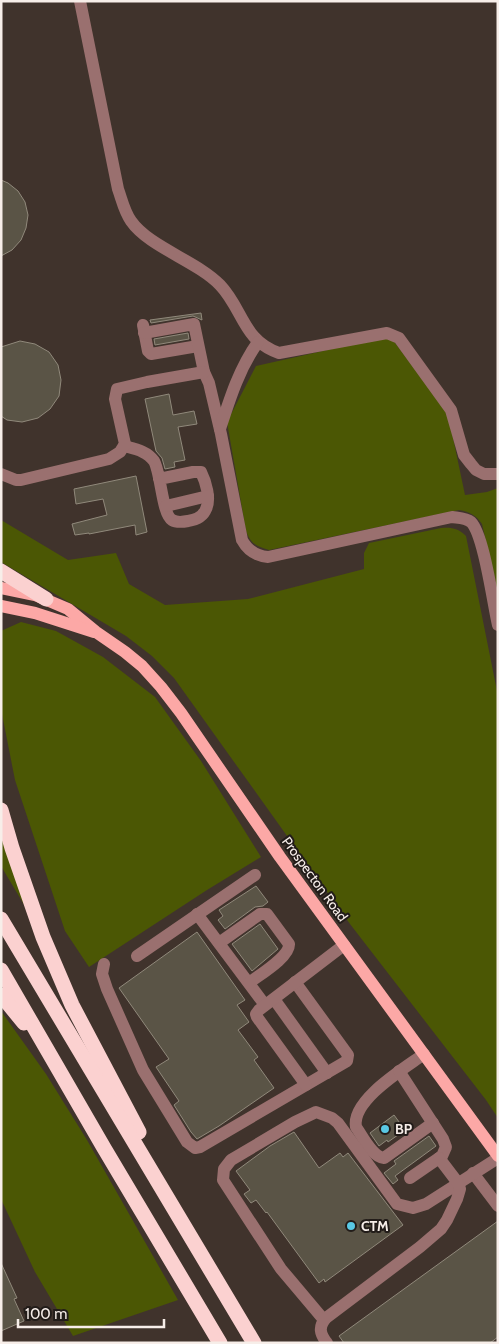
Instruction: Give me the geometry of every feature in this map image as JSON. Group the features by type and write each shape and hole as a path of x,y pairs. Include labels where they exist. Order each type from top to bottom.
{"highway":[{"path":"1,571 46,599"},
{"path":"1,810 43,937 72,1005 139,1131 137,1147"},
{"path":"1,919 254,1343"},
{"path":"1,970 220,1343"},
{"path":"1,995 50,1055"}],"main road":[{"name":"Prospecton Road","path":"1,588 17,590 46,599 68,609 142,666 181,713 280,857 498,1157"},
{"name":"Prospecton Road","path":"1,606 35,613 96,632"}],"lane":[{"path":"80,1 118,189 131,222 140,230 212,276 227,292 249,332 268,349 279,353 387,333 394,335 403,343 451,410 464,455 476,470 484,474 498,474"},
{"path":"198,346 151,354 148,351 144,329 194,324 204,372 220,429 242,540 252,552 258,556 268,557 452,518 463,518 470,521 480,540 498,625"},
{"path":"220,429 235,381 248,356 258,342"},
{"path":"1,474 21,480 78,468 109,459 120,452 124,446 125,439 115,399 117,389 204,372"},
{"path":"124,446 142,451 154,462 169,516 172,520 189,521 196,519 204,513 209,500 201,472 159,479"},
{"path":"166,506 208,496"},
{"path":"137,956 255,875"},
{"path":"198,914 249,983 270,1002 327,1073"},
{"path":"219,943 260,914 267,914 290,948 284,956 249,983"},
{"path":"306,1085 257,1017 257,1012 344,945"},
{"path":"104,964 102,974 107,989 143,1070 191,1146 195,1148 200,1147 344,1064 348,1058 348,1055 295,982"},
{"path":"424,1054 381,1084 371,1094 356,1119 356,1127 375,1154 384,1158 433,1123"},
{"path":"399,1071 444,1139 446,1147 445,1152 439,1158 410,1178"},
{"path":"324,1320 280,1270 223,1180 224,1169 231,1160 295,1122 316,1112 332,1118 338,1123 397,1204 407,1208 419,1207 498,1157"},
{"path":"327,1343 321,1334 320,1328 324,1320 341,1305 420,1247 448,1220 460,1192 458,1183 439,1158"},
{"path":"474,1173 498,1206"}],"green space":[{"path":"390,336 448,414 465,495 487,492 498,488 498,593 482,524 475,516 459,510 269,550 255,544 246,531 227,422 256,366"},
{"path":"1,520 68,560 116,553 129,584 165,605 248,599 364,569 364,553 369,543 441,528 451,528 466,536 498,696 498,1118 350,924 174,678 152,656 126,636 1,562"},
{"path":"21,622 56,631 103,657 155,697 201,761 261,857 89,967 65,931 15,780 1,709 1,631"},
{"path":"1,830 32,918 1,866"},
{"path":"1,1011 46,1074 87,1140 178,1300 73,1336 35,1272 1,1199"}],"building":[{"path":"1,180 18,191 25,202 28,215 26,228 21,240 12,250 1,256"},
{"path":"201,313 202,320 193,316 151,323 150,320"},
{"path":"188,333 189,339 155,345 154,339"},
{"path":"20,341 35,344 49,352 58,365 61,380 59,396 50,409 38,418 22,422 7,420 1,416 1,347"},
{"path":"169,394 173,415 194,411 197,424 178,427 185,460 174,462 175,467 165,469 162,458 156,451 145,399"},
{"path":"136,476 147,532 136,535 135,525 75,535 72,524 107,515 103,499 76,504 74,489"},
{"path":"256,886 268,902 263,906 255,907 225,929 218,920 223,916 219,910"},
{"path":"260,924 278,949 252,971 232,944"},
{"path":"197,932 245,1000 237,1005 249,1022 238,1030 258,1057 254,1060 274,1088 197,1139 174,1105 179,1101 156,1067 169,1059 119,988"},
{"path":"394,1115 405,1130 379,1146 370,1133"},
{"path":"294,1132 319,1168 340,1153 343,1157 348,1153 403,1225 325,1282 324,1279 319,1283 267,1212 256,1200 251,1203 244,1194 250,1190 236,1171 270,1146"},
{"path":"429,1136 436,1146 395,1176 398,1180 393,1184 384,1173 396,1164 394,1161"},
{"path":"498,1221 498,1337 490,1343 344,1343 339,1336"},
{"path":"1,1263 17,1298 14,1299 24,1321 1,1331"}],"place":[{"name":"BP","path":"385,1129"},
{"name":"CTM","path":"351,1226"}]}
